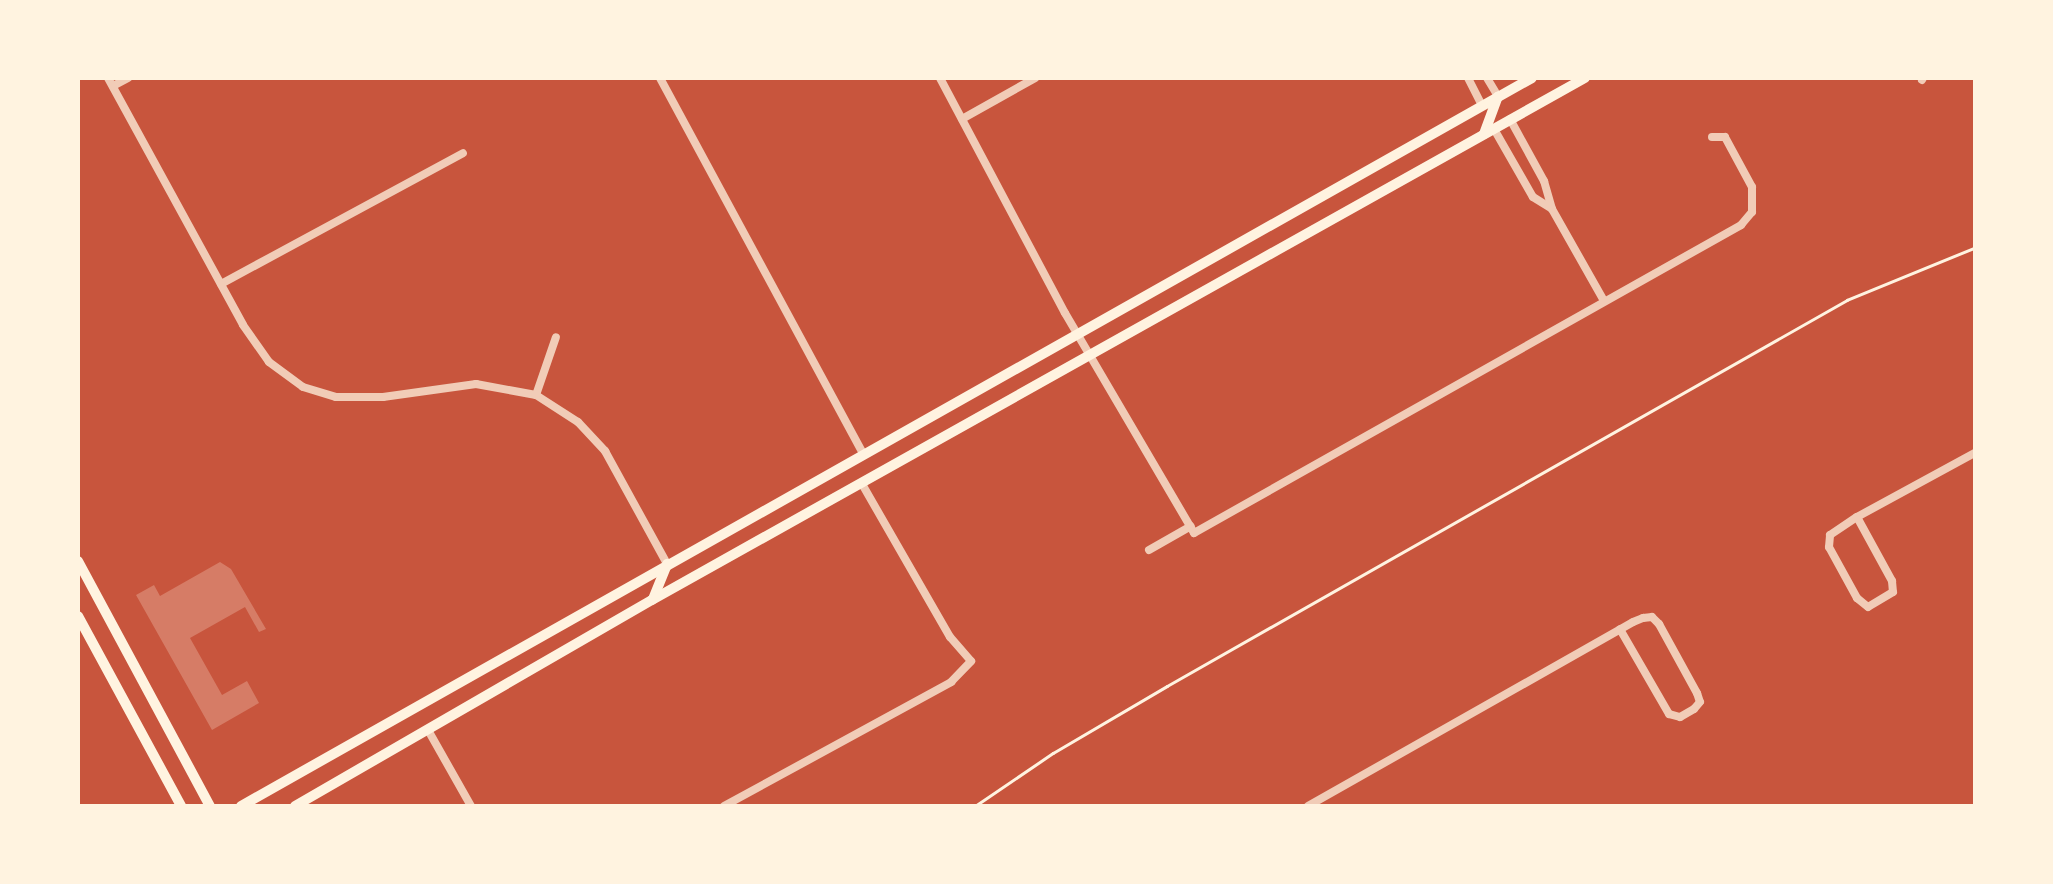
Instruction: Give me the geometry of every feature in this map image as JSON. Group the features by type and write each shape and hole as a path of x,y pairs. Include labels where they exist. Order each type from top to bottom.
{"main road":[{"path":"241,806 1532,78"},
{"path":"295,806 652,600 1585,78"},
{"path":"1489,132 1498,96"},
{"path":"78,561 210,806"},
{"path":"652,600 667,564"},
{"path":"78,616 181,806"}],"street":[{"path":"128,78 110,82 261,354 303,387 322,394 366,398 476,384 536,395 578,422 605,451 667,564"},
{"path":"660,78 864,453"},
{"path":"940,78 1090,356 1192,530"},
{"path":"962,119 1036,78"},
{"path":"1468,78 1482,105"},
{"path":"1487,78 1498,96"},
{"path":"1510,120 1544,181 1552,208 1604,301"},
{"path":"1489,132 1533,197 1552,208"},
{"path":"1149,550 1192,530 1748,218 1752,187 1725,138 1712,137"},
{"path":"221,284 462,153"},
{"path":"536,395 556,337"},
{"path":"1857,518 1892,581 1893,592 1868,607 1857,598 1827,541 1857,518 1976,452"},
{"path":"724,806 951,682 971,662 950,637 862,484"},
{"path":"1308,806 1620,629 1652,616 1697,693 1700,702 1694,710 1680,716 1669,714 1620,629"},
{"path":"428,730 471,806"}],"path":[{"path":"976,806 1053,753 1167,686 1847,300 1976,246"}],"building":[{"path":"220,562 231,569 266,629 259,632 245,607 190,638 222,695 247,681 259,703 212,730 136,595 154,585 160,596"}]}
